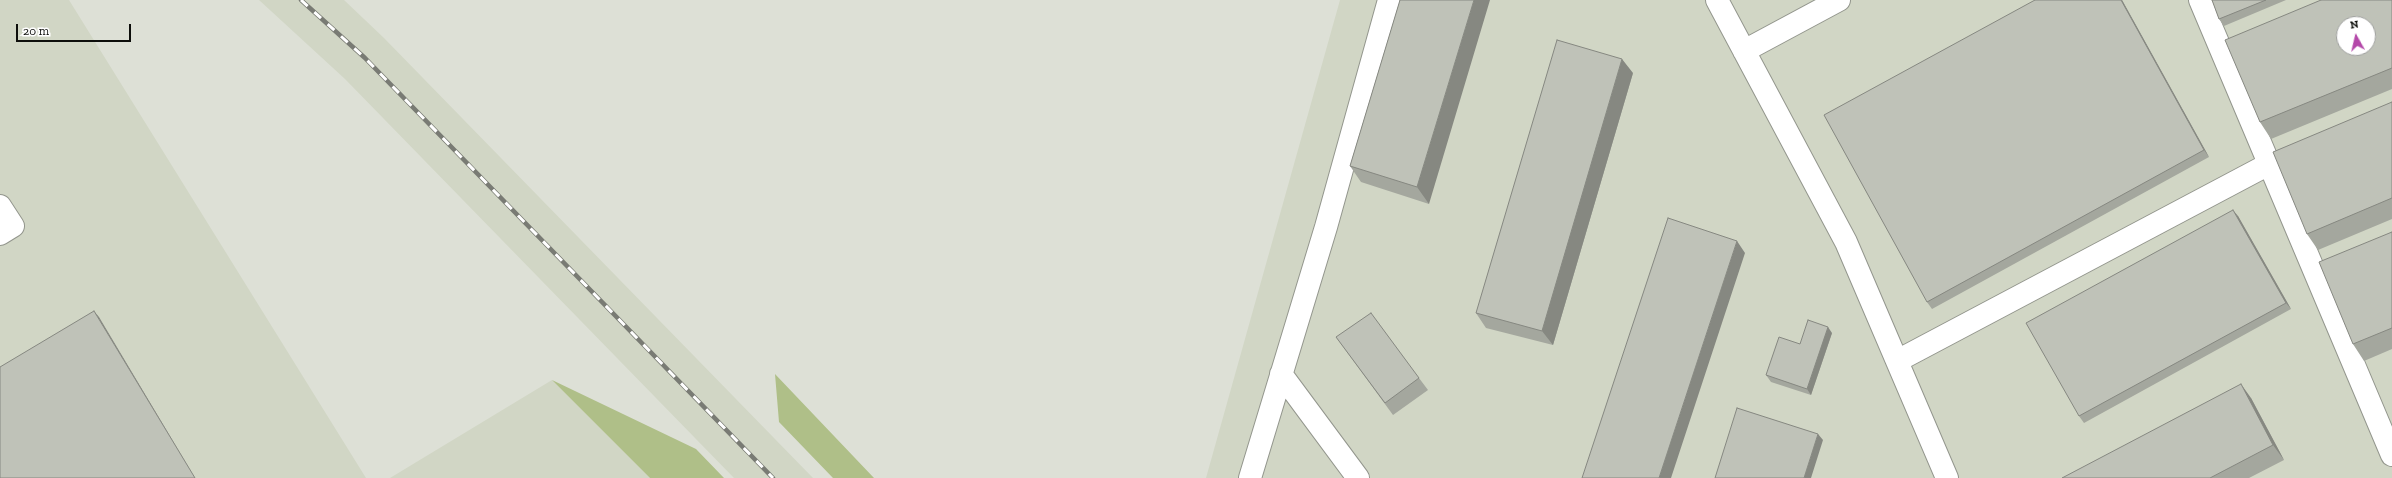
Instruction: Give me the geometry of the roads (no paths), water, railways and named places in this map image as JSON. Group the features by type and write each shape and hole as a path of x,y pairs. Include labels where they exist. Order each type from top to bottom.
{"lane":[{"path":"1250,478 1326,227 1389,0"},
{"path":"1717,0 1846,242 1947,478"},
{"path":"1744,51 1840,0"},
{"path":"2200,0 2392,455"},
{"path":"1897,361 2270,164"},
{"path":"0,206 13,226 0,234"},
{"path":"1281,374 1358,478"}],"railway":[{"path":"301,0 365,58 773,478"}]}
